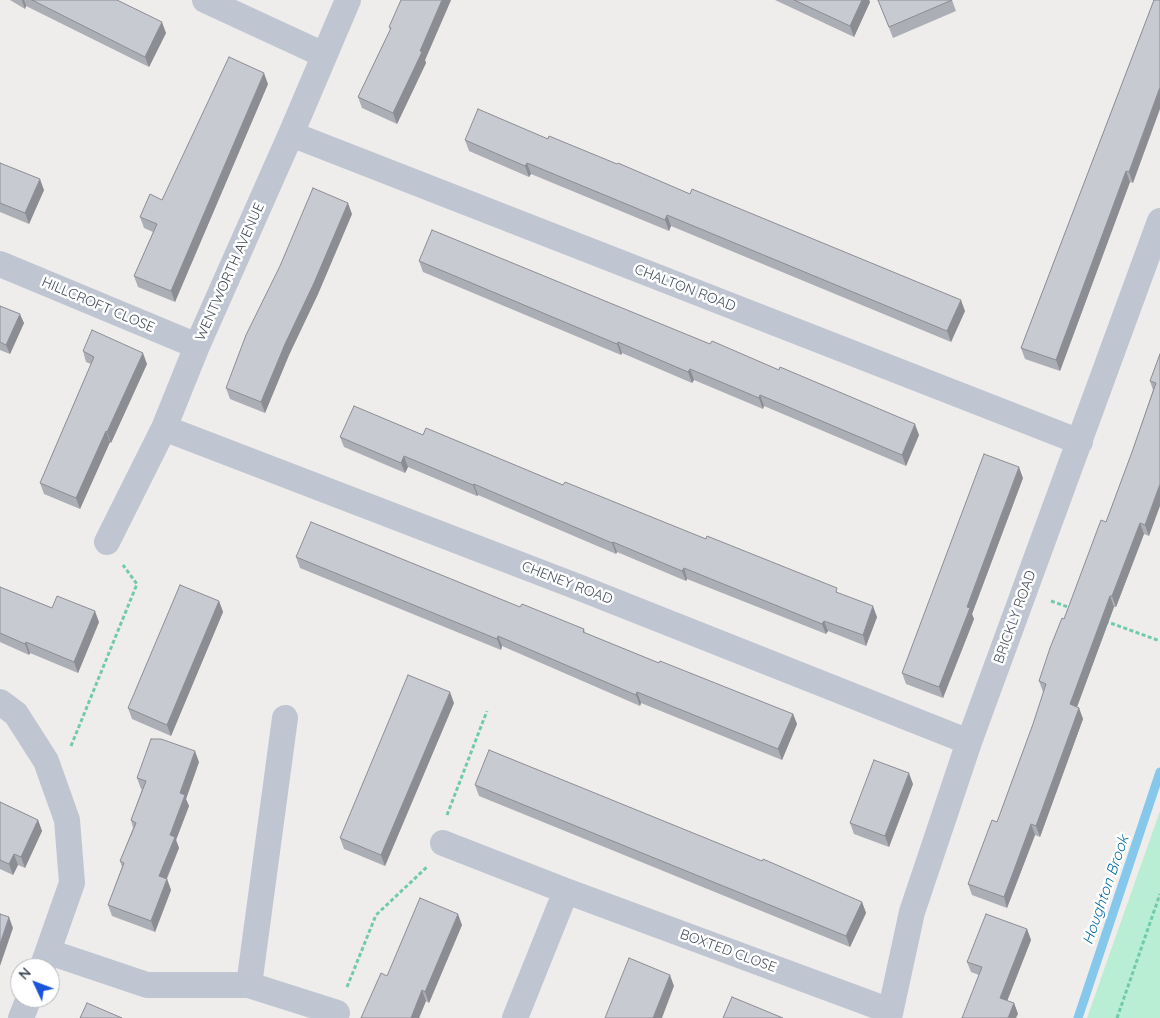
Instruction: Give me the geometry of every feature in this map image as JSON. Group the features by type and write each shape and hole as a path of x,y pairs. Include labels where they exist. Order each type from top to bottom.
{"street":[{"path":"206,0 324,55"},
{"name":"WENTWORTH AVENUE","path":"107,542 164,428 197,346 348,0"},
{"name":"CHALTON ROAD","path":"291,134 1080,442"},
{"name":"BRICKLY ROAD","path":"889,1014 912,912 969,742 1160,221"},
{"name":"HILLCROFT CLOSE","path":"0,264 197,346"},
{"name":"CHENEY ROAD","path":"164,428 569,584 969,742"},
{"path":"0,702 16,714 46,761 67,820 72,883 46,958"},
{"path":"249,985 285,718"},
{"name":"BOXTED CLOSE","path":"443,843 889,1014"},
{"path":"515,1018 566,891"},
{"path":"60,964 148,985 249,985 337,1013"}],"path":[{"path":"46,761 70,748 137,584 107,542"},
{"path":"1025,591 1079,611"},
{"path":"1097,618 1160,641"},
{"path":"337,1013 376,915 430,864 443,843 447,812 487,710"},
{"path":"1117,1018 1160,894"}],"green space":[{"path":"1160,811 1160,1018 1087,1018"}],"building":[{"path":"32,0 117,0 162,22 145,57"},
{"path":"401,0 442,0 420,51 422,52 393,113 358,97 391,28 389,27"},
{"path":"794,0 862,0 850,26"},
{"path":"878,0 952,0 889,27"},
{"path":"1154,0 1160,0 1160,87 1129,172 1126,171 1056,360 1021,348"},
{"path":"229,57 264,73 171,291 134,276 157,224 140,217 150,194 162,200"},
{"path":"478,109 548,139 549,136 618,163 690,194 692,189 961,300 947,331 667,215 665,220 527,163 525,166 465,140"},
{"path":"0,163 40,179 25,213 0,203"},
{"path":"313,188 348,203 261,402 226,388 246,335 280,266"},
{"path":"432,230 710,344 712,341 779,370 780,367 915,424 902,455 760,395 759,398 690,369 688,372 618,342 617,344 419,261"},
{"path":"0,306 20,314 6,345 0,342"},
{"path":"92,330 143,353 76,498 40,483 94,357 83,351"},
{"path":"1160,354 1160,484 1145,525 1140,523 1112,596 1110,596 1070,704 1079,708 1036,826 1031,824 1004,897 968,884 992,820 997,822 1033,724 1046,684 1039,681 1050,648 1062,618 1064,619 1101,520 1106,522 1132,452 1156,383 1150,381"},
{"path":"354,406 423,435 426,428 563,485 565,482 706,539 707,536 837,588 836,592 873,606 863,635 824,621 822,624 684,568 682,571 404,456 401,463 340,437"},
{"path":"984,454 1019,467 967,607 970,608 939,687 902,673"},
{"path":"311,522 520,607 522,604 584,629 583,632 659,663 660,661 793,714 778,749 637,692 636,695 498,636 497,639 296,557"},
{"path":"180,585 219,601 167,725 128,708"},
{"path":"0,587 52,608 57,596 95,611 74,662 0,633"},
{"path":"408,675 450,692 381,855 340,838"},
{"path":"151,739 161,739 195,751 180,793 185,795 170,835 175,837 159,876 167,879 151,921 108,905 124,863 120,861 136,823 131,820 146,781 137,778"},
{"path":"489,750 762,861 763,859 862,902 846,936 475,785"},
{"path":"874,760 909,773 885,836 850,823"},
{"path":"0,802 38,820 21,857 14,854 9,864 0,860"},
{"path":"420,898 458,914 425,992 422,990 411,1018 361,1018 381,973 387,976"},
{"path":"0,914 9,917 0,944"},
{"path":"986,914 1027,929 1000,998 1014,1003 1008,1018 962,1018 982,967 967,962"},
{"path":"629,958 670,975 653,1018 605,1018"},
{"path":"732,997 783,1018 723,1018"},
{"path":"87,1003 122,1018 80,1018"}],"waterway":[{"name":"Houghton Brook","path":"1078,1018 1160,772"}]}
